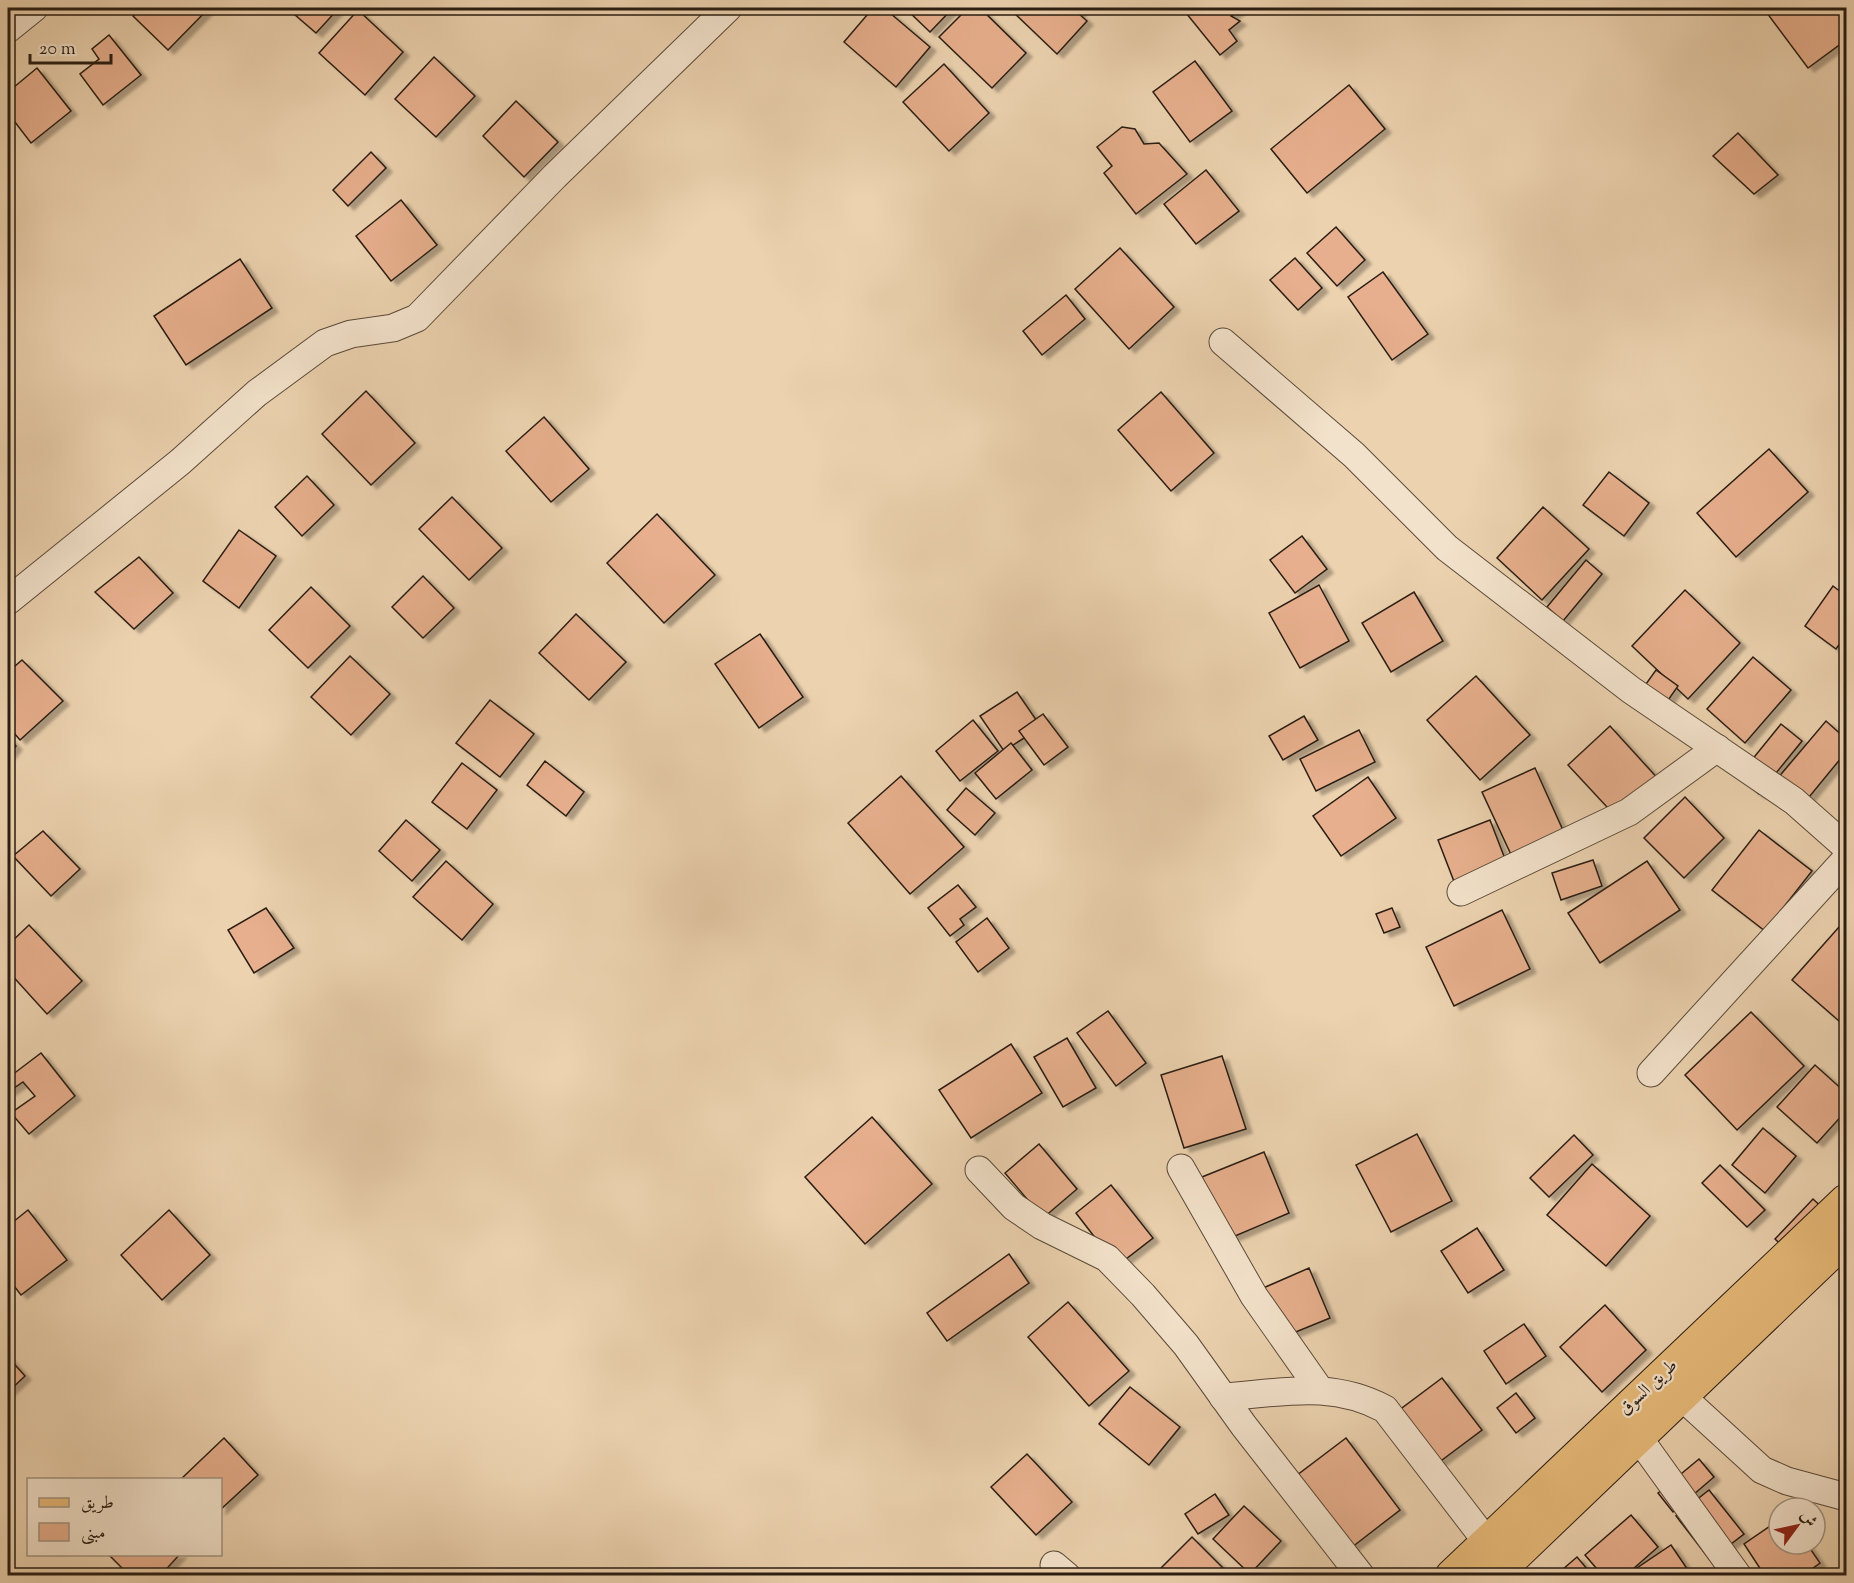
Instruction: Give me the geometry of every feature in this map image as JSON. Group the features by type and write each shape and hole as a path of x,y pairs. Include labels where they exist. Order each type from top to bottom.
{"main road":[{"name":"طريق السوق","path":"1452,1575 1846,1201"},
{"name":"طريق السوق","path":"1492,1575 1846,1238"}],"street":[{"path":"8,28 34,8"},
{"path":"8,601 180,462 257,393 325,343 351,334 393,328 417,318 555,176 728,8"},
{"path":"1223,342 1354,455 1447,548 1631,690 1794,801 1846,848"},
{"path":"1461,892 1629,812 1717,748"},
{"path":"1651,1073 1846,859"},
{"path":"1181,1168 1254,1296 1320,1390"},
{"path":"979,1170 1014,1208 1042,1226 1107,1258 1143,1295 1186,1346 1361,1575"},
{"path":"1223,1397 1320,1390 1363,1397 1385,1409 1487,1542"},
{"path":"1681,1396 1762,1470 1787,1481 1846,1497"},
{"path":"1638,1437 1738,1575"}],"building":[{"path":"142,8 209,8 168,50 133,16"},
{"path":"287,8 339,8 316,33"},
{"path":"873,8 884,8 930,47 896,87 844,42"},
{"path":"905,8 953,8 930,32"},
{"path":"968,8 980,8 1026,53 992,88 939,37"},
{"path":"1009,8 1083,8 1078,13 1087,21 1057,54"},
{"path":"1182,8 1242,8 1231,16 1240,21 1229,30 1237,41 1220,55"},
{"path":"1846,8 1846,40 1808,68 1764,9"},
{"path":"358,10 403,52 365,95 319,53"},
{"path":"109,35 141,75 103,105 80,74 99,59 92,49"},
{"path":"434,57 475,96 436,137 395,99"},
{"path":"1195,61 1232,111 1190,142 1153,92"},
{"path":"944,64 989,113 949,151 903,102"},
{"path":"37,68 71,111 31,143 8,113 8,92"},
{"path":"1349,85 1385,129 1307,193 1271,149"},
{"path":"516,101 558,142 524,177 483,136"},
{"path":"1122,127 1135,129 1144,144 1159,143 1187,174 1136,214 1104,173 1112,166 1097,147"},
{"path":"1738,133 1778,175 1754,194 1713,156"},
{"path":"371,152 386,168 348,206 333,190"},
{"path":"1206,170 1239,211 1196,244 1164,204"},
{"path":"401,200 437,245 391,281 356,236"},
{"path":"1336,227 1365,260 1337,286 1307,253"},
{"path":"1120,248 1174,307 1129,349 1075,289"},
{"path":"1295,258 1322,288 1298,310 1270,280"},
{"path":"240,259 272,308 186,365 154,316"},
{"path":"1383,272 1428,334 1392,360 1348,297"},
{"path":"1066,295 1085,319 1042,355 1023,331"},
{"path":"366,391 415,443 371,485 322,434"},
{"path":"1161,392 1214,453 1171,491 1118,430"},
{"path":"544,417 589,469 551,502 506,451"},
{"path":"1769,449 1808,492 1736,557 1697,513"},
{"path":"1609,472 1649,503 1624,536 1583,505"},
{"path":"307,476 334,505 302,536 275,507"},
{"path":"452,497 502,548 469,580 419,529"},
{"path":"1543,507 1589,549 1542,600 1497,558"},
{"path":"657,514 715,575 664,623 607,563"},
{"path":"239,530 276,556 239,608 203,581"},
{"path":"1302,536 1327,569 1295,593 1270,560"},
{"path":"139,557 173,593 134,629 95,592"},
{"path":"1586,560 1602,574 1563,621 1547,607"},
{"path":"423,576 454,608 423,638 392,607"},
{"path":"1319,585 1349,641 1300,668 1269,613"},
{"path":"1833,586 1846,596 1846,635 1836,649 1805,626"},
{"path":"311,587 350,626 308,668 269,630"},
{"path":"1685,590 1740,643 1688,699 1632,646"},
{"path":"1414,592 1443,641 1391,672 1362,623"},
{"path":"576,614 626,662 589,700 539,653"},
{"path":"760,634 803,697 759,728 715,664"},
{"path":"350,656 390,694 351,735 311,697"},
{"path":"1753,657 1791,690 1745,743 1707,709"},
{"path":"22,660 63,701 20,740 8,726 8,672"},
{"path":"1656,670 1678,686 1664,706 1641,691"},
{"path":"1476,676 1530,735 1480,780 1427,720"},
{"path":"1017,692 1041,727 1004,751 980,716"},
{"path":"490,700 534,734 500,777 456,743"},
{"path":"1043,714 1068,747 1044,765 1019,731"},
{"path":"1304,716 1318,740 1283,760 1269,736"},
{"path":"973,720 998,751 960,781 936,751"},
{"path":"1826,721 1846,739 1846,752 1805,802 1777,779"},
{"path":"1781,724 1802,741 1759,794 1738,777"},
{"path":"1610,726 1661,782 1620,821 1568,765"},
{"path":"1359,730 1375,762 1316,791 1300,759"},
{"path":"8,737 16,746 8,756"},
{"path":"1011,743 1032,770 996,799 975,773"},
{"path":"545,761 584,792 566,816 527,785"},
{"path":"462,763 497,790 467,829 432,802"},
{"path":"1535,768 1566,837 1514,861 1482,792"},
{"path":"901,776 964,847 910,894 848,823"},
{"path":"1368,777 1396,818 1341,856 1313,816"},
{"path":"966,788 995,813 975,835 947,810"},
{"path":"1685,797 1724,838 1684,878 1644,838"},
{"path":"406,820 440,850 412,881 379,851"},
{"path":"1490,820 1507,864 1455,884 1438,840"},
{"path":"1759,830 1812,871 1765,931 1712,890"},
{"path":"43,831 80,869 51,896 13,856"},
{"path":"1593,860 1602,886 1561,900 1552,873"},
{"path":"446,861 493,904 462,940 413,897"},
{"path":"1647,861 1680,910 1600,963 1568,913"},
{"path":"958,885 976,907 960,919 964,925 950,936 928,908"},
{"path":"266,908 294,948 254,973 228,930"},
{"path":"1392,908 1400,927 1384,933 1376,914"},
{"path":"1502,910 1530,969 1454,1006 1426,947"},
{"path":"987,918 1009,948 978,972 956,942"},
{"path":"29,925 82,981 47,1014 8,971 8,945"},
{"path":"1839,927 1846,933 1846,1012 1839,1021 1792,980"},
{"path":"1108,1011 1146,1063 1116,1086 1077,1033"},
{"path":"1751,1012 1804,1066 1737,1130 1685,1075"},
{"path":"1067,1038 1096,1088 1063,1107 1034,1057"},
{"path":"1011,1044 1042,1093 971,1138 939,1090"},
{"path":"41,1053 75,1096 29,1134 11,1113 35,1096 23,1082 8,1092 8,1078"},
{"path":"1222,1056 1246,1129 1184,1148 1161,1075"},
{"path":"1815,1065 1846,1093 1846,1111 1817,1143 1777,1107"},
{"path":"872,1117 932,1184 865,1244 805,1177"},
{"path":"1763,1128 1796,1156 1765,1193 1732,1165"},
{"path":"1417,1134 1452,1201 1391,1232 1356,1165"},
{"path":"1574,1135 1593,1155 1549,1197 1530,1178"},
{"path":"1039,1144 1077,1189 1043,1218 1005,1173"},
{"path":"1264,1152 1289,1213 1228,1239 1202,1177"},
{"path":"1592,1164 1650,1216 1606,1266 1547,1215"},
{"path":"1720,1165 1765,1210 1747,1227 1702,1183"},
{"path":"1111,1185 1153,1238 1117,1266 1076,1213"},
{"path":"1813,1199 1828,1213 1790,1253 1775,1239"},
{"path":"28,1210 67,1260 21,1295 8,1278 8,1226"},
{"path":"169,1210 210,1255 162,1300 121,1255"},
{"path":"1477,1228 1504,1270 1468,1293 1441,1251"},
{"path":"1009,1254 1029,1283 947,1341 927,1313"},
{"path":"1309,1268 1330,1318 1281,1338 1261,1289"},
{"path":"1068,1302 1129,1371 1089,1406 1028,1337"},
{"path":"1605,1305 1646,1350 1602,1392 1560,1347"},
{"path":"1524,1324 1546,1356 1506,1384 1484,1351"},
{"path":"8,1357 25,1376 8,1392"},
{"path":"1442,1378 1482,1430 1434,1466 1394,1414"},
{"path":"1130,1387 1180,1427 1149,1465 1099,1424"},
{"path":"1516,1393 1535,1418 1516,1433 1497,1408"},
{"path":"224,1438 258,1475 222,1508 222,1478 182,1478"},
{"path":"1346,1438 1400,1510 1347,1551 1292,1479"},
{"path":"1027,1454 1072,1502 1036,1535 991,1487"},
{"path":"1699,1459 1714,1477 1673,1512 1658,1493"},
{"path":"1709,1490 1744,1534 1710,1560 1676,1516"},
{"path":"1215,1494 1229,1515 1198,1534 1185,1514"},
{"path":"1244,1506 1281,1541 1250,1574 1213,1539"},
{"path":"1631,1515 1658,1547 1625,1576 1603,1576 1585,1555"},
{"path":"1767,1528 1767,1556 1815,1556 1820,1563 1802,1576 1765,1576 1744,1544"},
{"path":"1192,1537 1231,1576 1161,1576 1157,1572"},
{"path":"1671,1545 1692,1576 1638,1576 1634,1570"},
{"path":"110,1556 178,1556 160,1576 130,1576"},
{"path":"1577,1557 1593,1576 1555,1576"}]}
